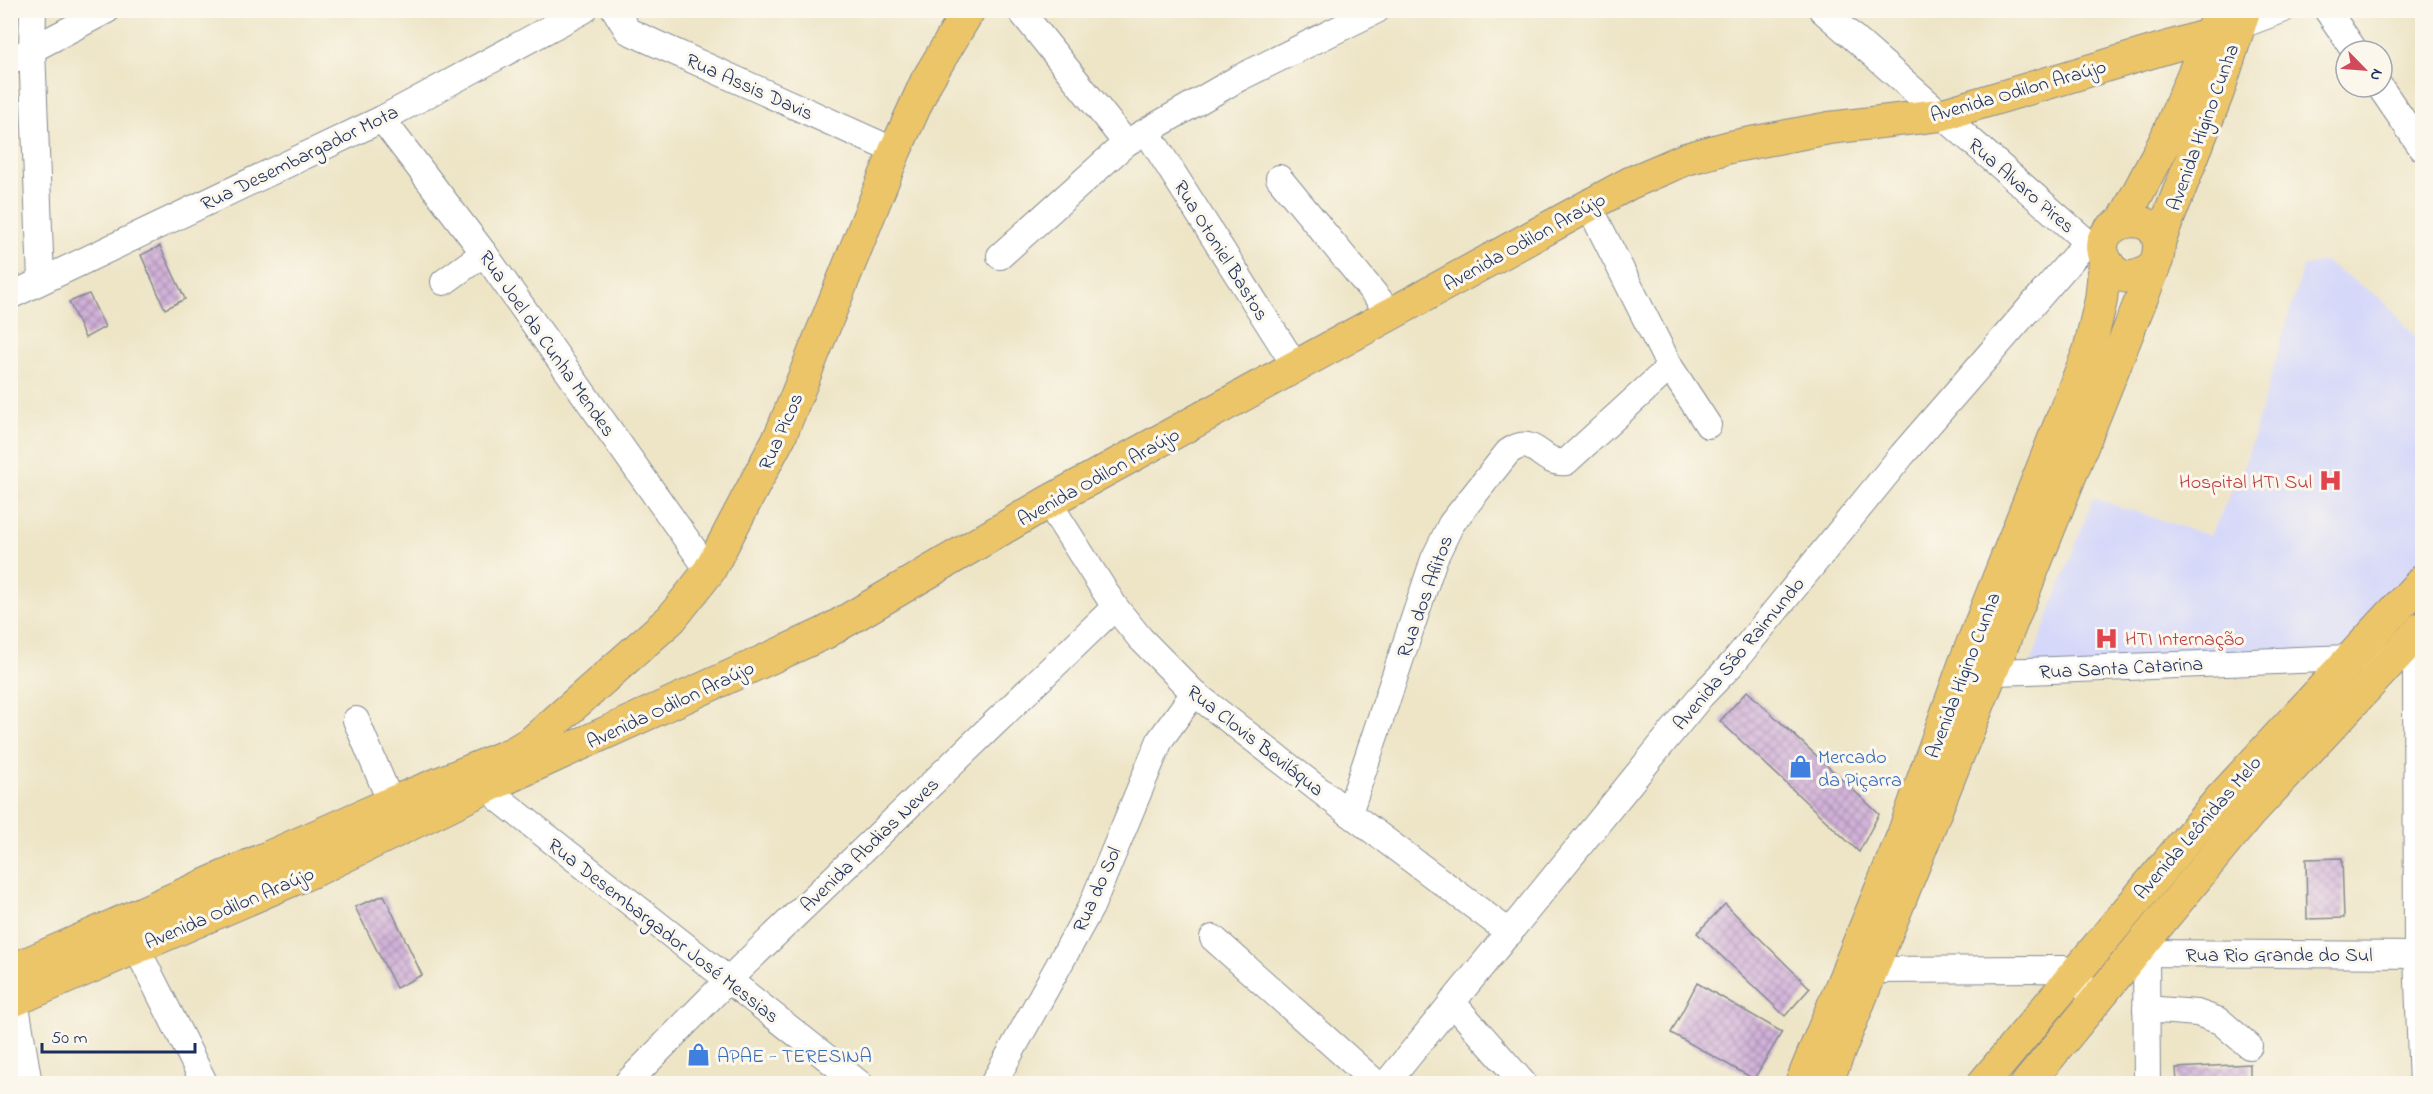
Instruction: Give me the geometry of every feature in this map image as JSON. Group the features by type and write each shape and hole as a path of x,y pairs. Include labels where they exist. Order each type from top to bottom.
{"main road":[{"name":"Rua Picos","path":"485,775 533,741 671,619 709,572 781,434 895,151 926,82 969,10"},
{"name":"Avenida Odilon Araújo","path":"12,990 391,803 485,775 825,633 942,567 1048,501 1296,367 1588,204 1686,159 1730,147 1829,128 1940,115 2228,20"},
{"name":"Avenida Higino Cunha","path":"2123,221 2228,20"},
{"name":"Avenida Higino Cunha","path":"1801,1083 1903,835 2156,255 2218,92 2228,20"},
{"path":"2123,221 2141,222 2149,226 2156,255 2136,277 2127,277 2111,269 2098,249 2110,230 2123,221"},
{"name":"Avenida Higino Cunha","path":"1826,1083 1872,970 2089,351 2101,300 2098,249"},
{"name":"Avenida Leônidas Melo","path":"1983,1083 2222,797 2422,581"},
{"name":"Avenida Leônidas Melo","path":"2027,1083 2096,998 2141,953 2249,814 2414,649"},
{"name":"Avenida Odilon Araújo","path":"12,990 136,947 318,869 485,775"}],"street":[{"path":"33,10 21,55 41,280"},
{"path":"21,55 108,10"},
{"name":"Rua Desembargador Mota","path":"10,296 382,119 584,10"},
{"name":"Rua Assis Davis","path":"615,10 628,31 895,151"},
{"name":"Rua Otoniel Bastos","path":"1020,10 1137,138 1296,367"},
{"path":"1000,256 1137,138 1239,78 1377,10"},
{"name":"Rua Alvaro Pires","path":"1822,10 1940,115 2098,249"},
{"path":"2228,20 2282,10"},
{"path":"2327,10 2347,39"},
{"path":"2388,99 2422,148"},
{"name":"Rua Joel da Cunha Mendes","path":"382,119 484,252 709,572"},
{"path":"1278,178 1391,314"},
{"path":"1588,204 1670,367 1708,425"},
{"name":"Avenida São Raimundo","path":"1386,1083 1701,696 1732,664 1902,455 2098,249"},
{"path":"444,282 484,252"},
{"name":"Rua dos Aflitos","path":"1349,813 1420,595 1451,524 1508,453 1516,447 1532,446 1552,461 1566,462 1670,367"},
{"name":"Rua Clovis Beviláqua","path":"1048,501 1115,607 1140,638 1194,693 1349,813 1510,933"},
{"name":"Avenida Abdias Neves","path":"626,1083 727,981 1115,607"},
{"path":"2414,649 2421,1083"},
{"name":"Rua Santa Catarina","path":"1978,667 2353,657 2414,649"},
{"name":"Rua do Sol","path":"993,1083 1091,907 1160,740 1194,693"},
{"path":"356,720 391,803"},
{"name":"Rua Desembargador José Messias","path":"485,775 498,798 727,981 860,1083"},
{"path":"1213,938 1377,1083"},
{"path":"136,947 205,1083"},
{"path":"2141,953 2146,1010 2147,1083"},
{"name":"Rua Rio Grande do Sul","path":"2141,953 2420,955"},
{"path":"1872,970 2058,969 2072,974 2096,998"},
{"path":"12,990 29,1083"},
{"path":"1452,1002 1524,1083"},
{"path":"2146,1010 2197,1012 2220,1021 2249,1046"}],"shaded area":[{"name":"Hospital HTI Sul","path":"2323,261 2381,298 2422,344 2422,587 2347,664 2028,671 2093,498 2210,536 2245,464 2303,267"}],"building":[{"path":"160,246 185,299 165,309 141,255"},
{"path":"89,294 105,327 85,338 69,302"},
{"name":"Mercado da Piçarra","path":"1747,691 1879,814 1859,852 1720,721"},
{"path":"2342,858 2344,918 2307,919 2306,859"},
{"path":"384,895 422,975 396,988 355,907"},
{"path":"1725,904 1810,988 1785,1016 1697,933"},
{"path":"1697,983 1782,1032 1754,1079 1671,1033"},
{"path":"2250,1064 2250,1083 2177,1083 2176,1068"}],"place":[{"name":"Hospital HTI Sul","path":"2330,481"},
{"name":"HTI Internação","path":"2107,638"},
{"name":"Mercado da Piçarra","path":"1800,767"},
{"name":"APAE - TERESINA","path":"699,1055"}]}
